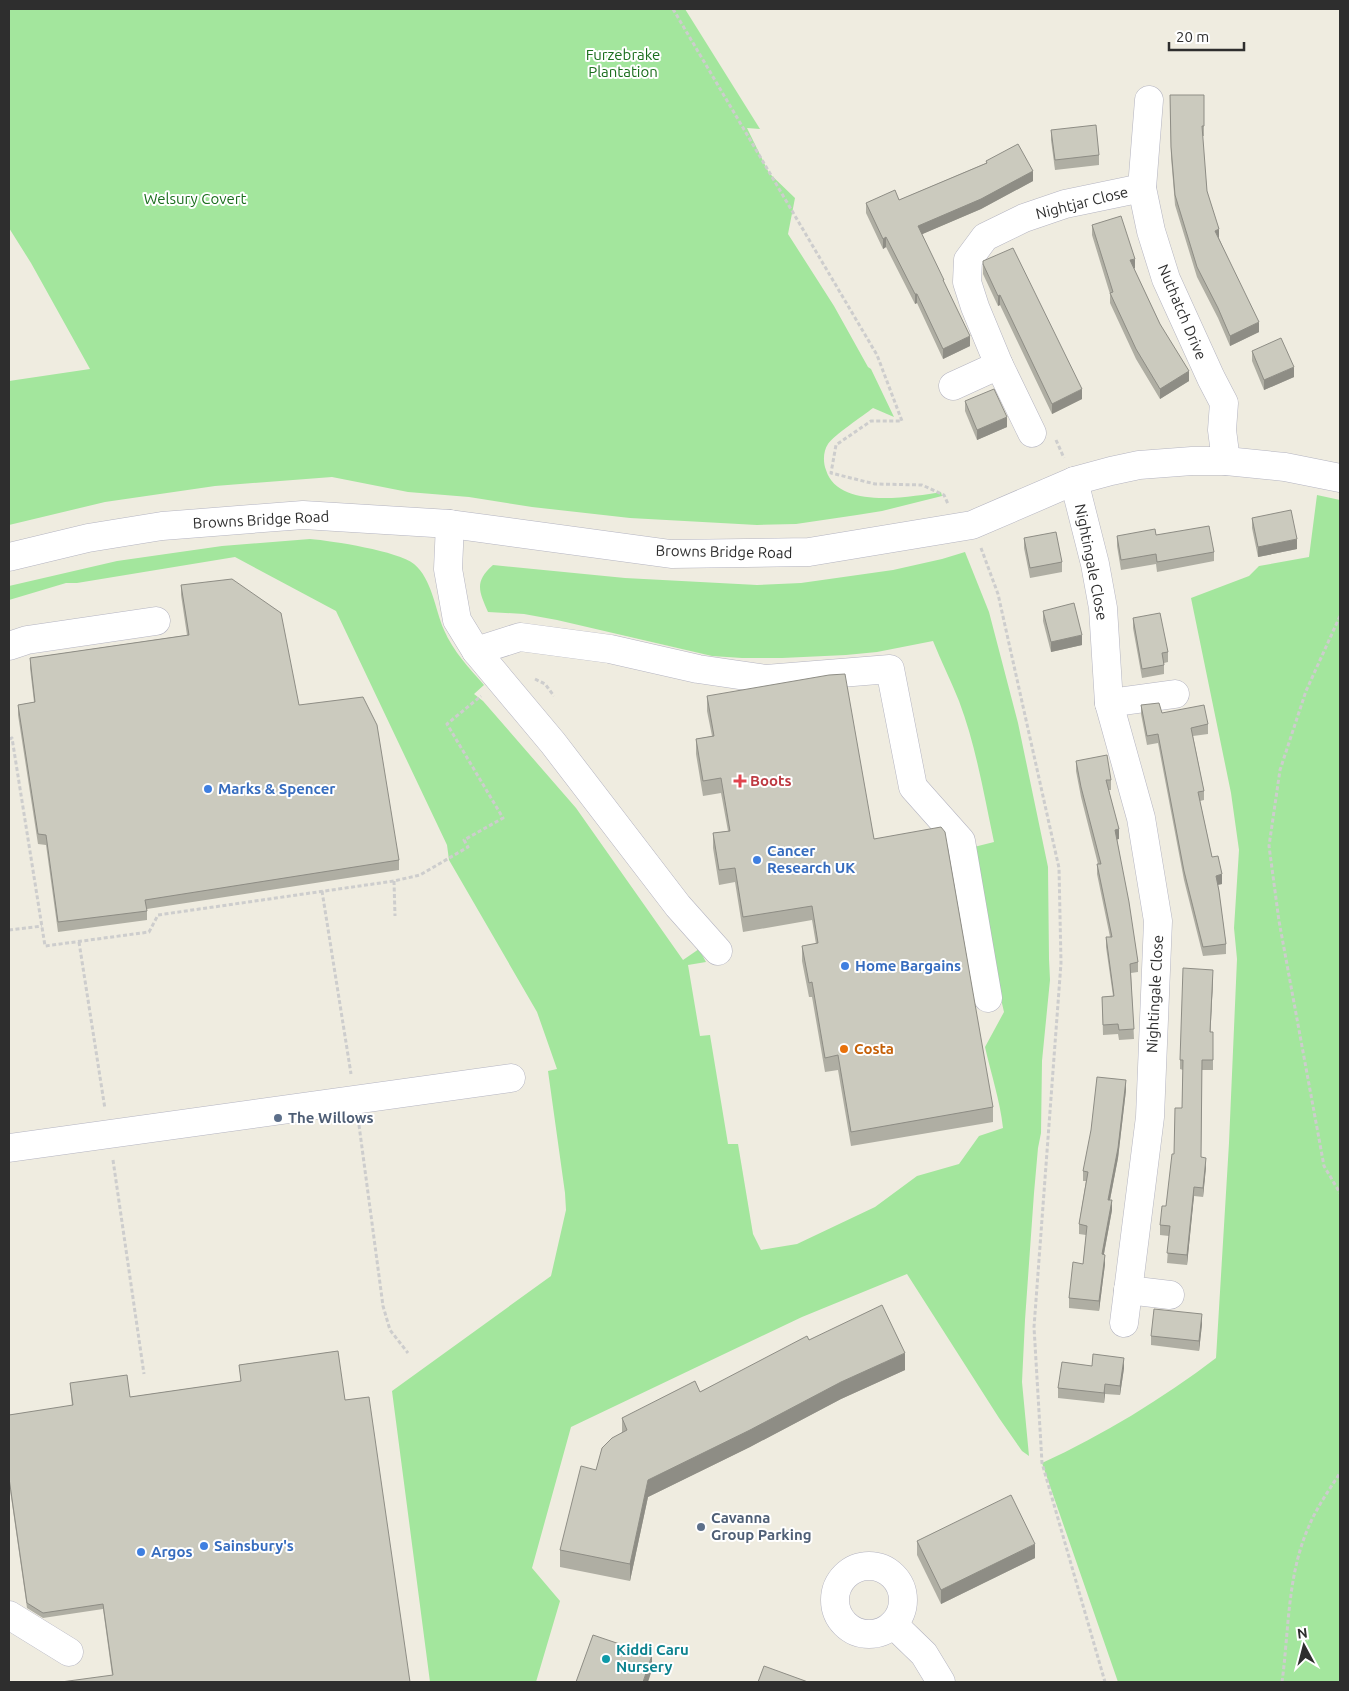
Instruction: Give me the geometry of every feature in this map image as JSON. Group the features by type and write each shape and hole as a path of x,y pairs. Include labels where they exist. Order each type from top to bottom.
{"street":[{"name":"Nuthatch Drive","path":"1149,100 1142,188 1166,279 1224,403 1222,430 1226,461"},
{"name":"Nightjar Close","path":"1032,433 999,365 967,282 968,260 985,238 1024,218 1065,204 1142,188"},
{"path":"953,386 999,365"},
{"name":"Browns Bridge Road","path":"9,558 88,538 162,526 303,515 450,524 671,554 809,552 965,526 1074,481 1139,465 1192,460 1226,461 1285,467 1340,478"},
{"name":"Nightingale Close","path":"1074,481 1095,564 1103,608 1109,703 1141,818 1158,921 1150,1117 1124,1323"},
{"path":"450,524 448,569 457,620 476,651 553,743 678,906 718,951"},
{"path":"9,646 28,640 156,621"},
{"path":"476,651 520,637 610,649 698,669 766,679 890,669 914,786 960,841 988,998"},
{"path":"1109,703 1175,694"},
{"path":"9,1148 511,1078"},
{"path":"1128,1290 1170,1295"},
{"path":"9,1616 69,1652"},
{"path":"893,1624 924,1654 941,1682"}],"path":[{"path":"673,9 877,356 902,421 871,421 836,445 831,474 875,484 922,485 944,495 965,526 998,594 1059,868 1061,963 1034,1327 1042,1463 1105,1682"},
{"path":"1032,433 1053,433 1074,481"},
{"path":"1340,616 1306,691 1280,770 1269,846 1279,921 1324,1166 1340,1193"},
{"path":"9,739 12,738 45,946 149,932 158,915 394,881 420,875 468,847 464,840 503,818 447,724 475,701"},
{"path":"394,881 394,916"},
{"path":"9,930 42,926"},
{"path":"1282,1682 1290,1595 1298,1558 1308,1527 1340,1473"}],"green space":[{"name":"Welsury Covert","path":"9,9 685,9 760,129 747,128 769,173 795,198 788,234 834,306 868,367 871,369 894,417 873,408 842,431 826,447 824,464 826,470 833,483 845,491 859,496 894,498 941,492 942,496 882,511 857,515 796,524 757,525 630,518 532,507 469,497 408,492 332,477 215,486 105,502 9,525 9,381 90,369 31,263 9,228"},
{"path":"1317,495 1340,500 1340,1682 1118,1682 1042,1463 1087,1441 1132,1415 1175,1388 1216,1358 1229,1143 1237,959 1234,928 1239,850 1231,793 1191,598 1249,576 1259,566 1309,557"},
{"path":"310,539 349,544 380,551 406,559 420,570 429,586 448,638 462,659 484,685 474,694 483,701 576,808 683,960 699,949 706,962 688,965 700,1036 710,1035 728,1144 738,1144 753,1234 761,1250 797,1244 875,1207 917,1176 959,1164 979,1136 1003,1128 998,1097 985,1047 1004,1012 989,947 974,847 994,842 975,753 956,694 933,641 877,652 846,655 782,658 712,656 557,620 524,614 488,612 482,598 481,582 493,565 625,578 757,585 801,583 893,570 965,552 989,612 1018,723 1048,867 1050,980 1042,1061 1041,1133 1034,1193 1022,1382 1029,1456 1022,1451 999,1418 907,1274 802,1317 571,1427 532,1568 560,1601 536,1682 430,1682 392,1391 551,1276 566,1210 548,1071 557,1069 537,1012 449,860 447,845 336,611 235,557 77,583 66,583 9,600 9,586 117,561 222,546"}],"building":[{"path":"1170,95 1204,95 1204,126 1202,126 1207,191 1219,229 1215,231 1259,322 1230,336 1197,267 1175,195 1171,147"},
{"path":"1096,125 1099,155 1055,160 1051,130"},
{"path":"1018,144 1033,171 981,199 918,226 970,336 943,349 917,294 915,294 886,237 883,239 866,203 895,190 899,200 987,163 986,161"},
{"path":"1121,216 1135,259 1130,260 1160,324 1189,371 1160,389 1136,349 1110,293 1113,292 1092,225"},
{"path":"1013,248 1082,389 1052,404 1000,295 998,296 983,264 983,261"},
{"path":"1281,338 1294,367 1264,380 1252,351"},
{"path":"994,389 1007,417 977,430 965,401"},
{"path":"1291,510 1297,539 1258,547 1252,518"},
{"path":"1209,526 1214,552 1157,562 1156,554 1121,560 1117,536 1155,529 1156,535"},
{"path":"1056,532 1062,562 1030,568 1024,538"},
{"name":"Marks & Spencer","path":"232,579 281,613 299,705 363,697 377,725 399,860 145,900 147,911 58,922 46,835 38,834 18,705 35,702 30,658 189,635 181,585"},
{"path":"1074,603 1082,635 1051,642 1043,611"},
{"path":"1160,613 1168,652 1162,653 1164,665 1142,669 1133,618"},
{"path":"845,674 874,839 941,827 945,832 993,1107 851,1132 838,1055 825,1058 812,982 809,983 802,946 818,943 812,906 743,917 735,868 719,870 713,833 730,831 721,778 703,781 696,739 714,736 707,696 829,675"},
{"path":"1159,703 1162,713 1204,705 1208,724 1191,728 1204,791 1198,792 1212,857 1218,856 1222,874 1216,876 1226,944 1203,947 1184,871 1158,734 1147,736 1141,705"},
{"path":"1107,755 1111,780 1106,780 1119,829 1115,830 1138,962 1130,964 1134,1029 1119,1030 1118,1024 1103,1025 1102,997 1114,996 1106,937 1112,937 1097,864 1101,864 1076,761"},
{"path":"1183,968 1213,970 1210,1032 1213,1032 1213,1060 1202,1060 1201,1157 1206,1158 1203,1188 1194,1187 1187,1255 1167,1253 1170,1226 1160,1225 1162,1206 1166,1206 1172,1154 1174,1154 1175,1108 1182,1108 1183,1060 1180,1060"},
{"path":"1097,1077 1126,1080 1118,1148 1108,1200 1112,1200 1102,1254 1105,1255 1099,1301 1069,1298 1073,1262 1083,1264 1087,1226 1079,1224 1088,1172 1083,1171 1091,1130"},
{"path":"882,1305 905,1353 841,1382 750,1430 648,1480 630,1564 560,1550 581,1466 596,1470 602,1448 612,1438 627,1430 622,1418 695,1381 700,1392 807,1336 809,1340"},
{"path":"1154,1309 1202,1314 1199,1341 1151,1336"},
{"name":"Sainsbury's","path":"338,1351 345,1400 369,1397 410,1682 61,1682 113,1675 103,1604 43,1613 27,1603 9,1478 9,1415 73,1405 70,1383 127,1375 130,1397 241,1381 239,1365"},
{"path":"1093,1354 1124,1358 1120,1386 1105,1384 1104,1393 1058,1388 1062,1362 1092,1366"},
{"path":"1011,1495 1035,1544 941,1590 917,1541"},
{"path":"593,1635 652,1655 643,1682 576,1682"},
{"path":"764,1666 808,1682 758,1682"}],"place":[{"name":"Boots","path":"740,781"},
{"name":"Marks & Spencer","path":"208,789"},
{"name":"Cancer Research UK","path":"757,860"},
{"name":"Home Bargains","path":"845,966"},
{"name":"Costa","path":"844,1049"},
{"name":"The Willows","path":"278,1118"},
{"name":"Cavanna Group Parking","path":"701,1527"},
{"name":"Sainsbury's","path":"204,1546"},
{"name":"Argos","path":"141,1552"},
{"name":"Kiddi Caru Nursery","path":"606,1659"}],"park label":[{"name":"Furzebrake Plantation","path":"623,64"}]}
